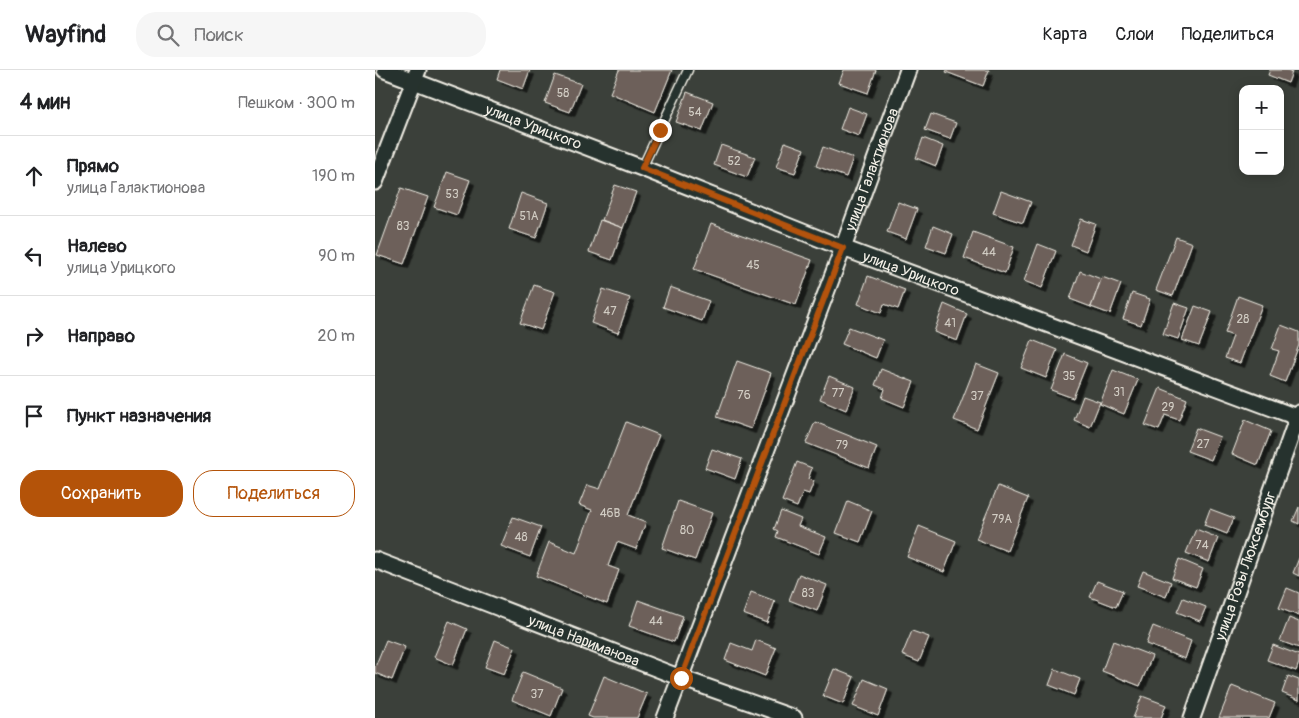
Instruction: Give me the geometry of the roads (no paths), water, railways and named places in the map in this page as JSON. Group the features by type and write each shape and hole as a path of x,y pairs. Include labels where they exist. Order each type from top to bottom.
{"street":[{"name":"улица Урицкого","path":"385,70 416,76 843,248 1299,416"},
{"name":"улица Галактионова","path":"665,718 843,248 908,70"},
{"path":"375,182 416,76"},
{"name":"улица Розы Люксембург","path":"1192,718 1299,416"},
{"name":"улица Нариманова","path":"375,560 681,678 794,718"}],"lane":[{"path":"642,168 687,70"}]}
